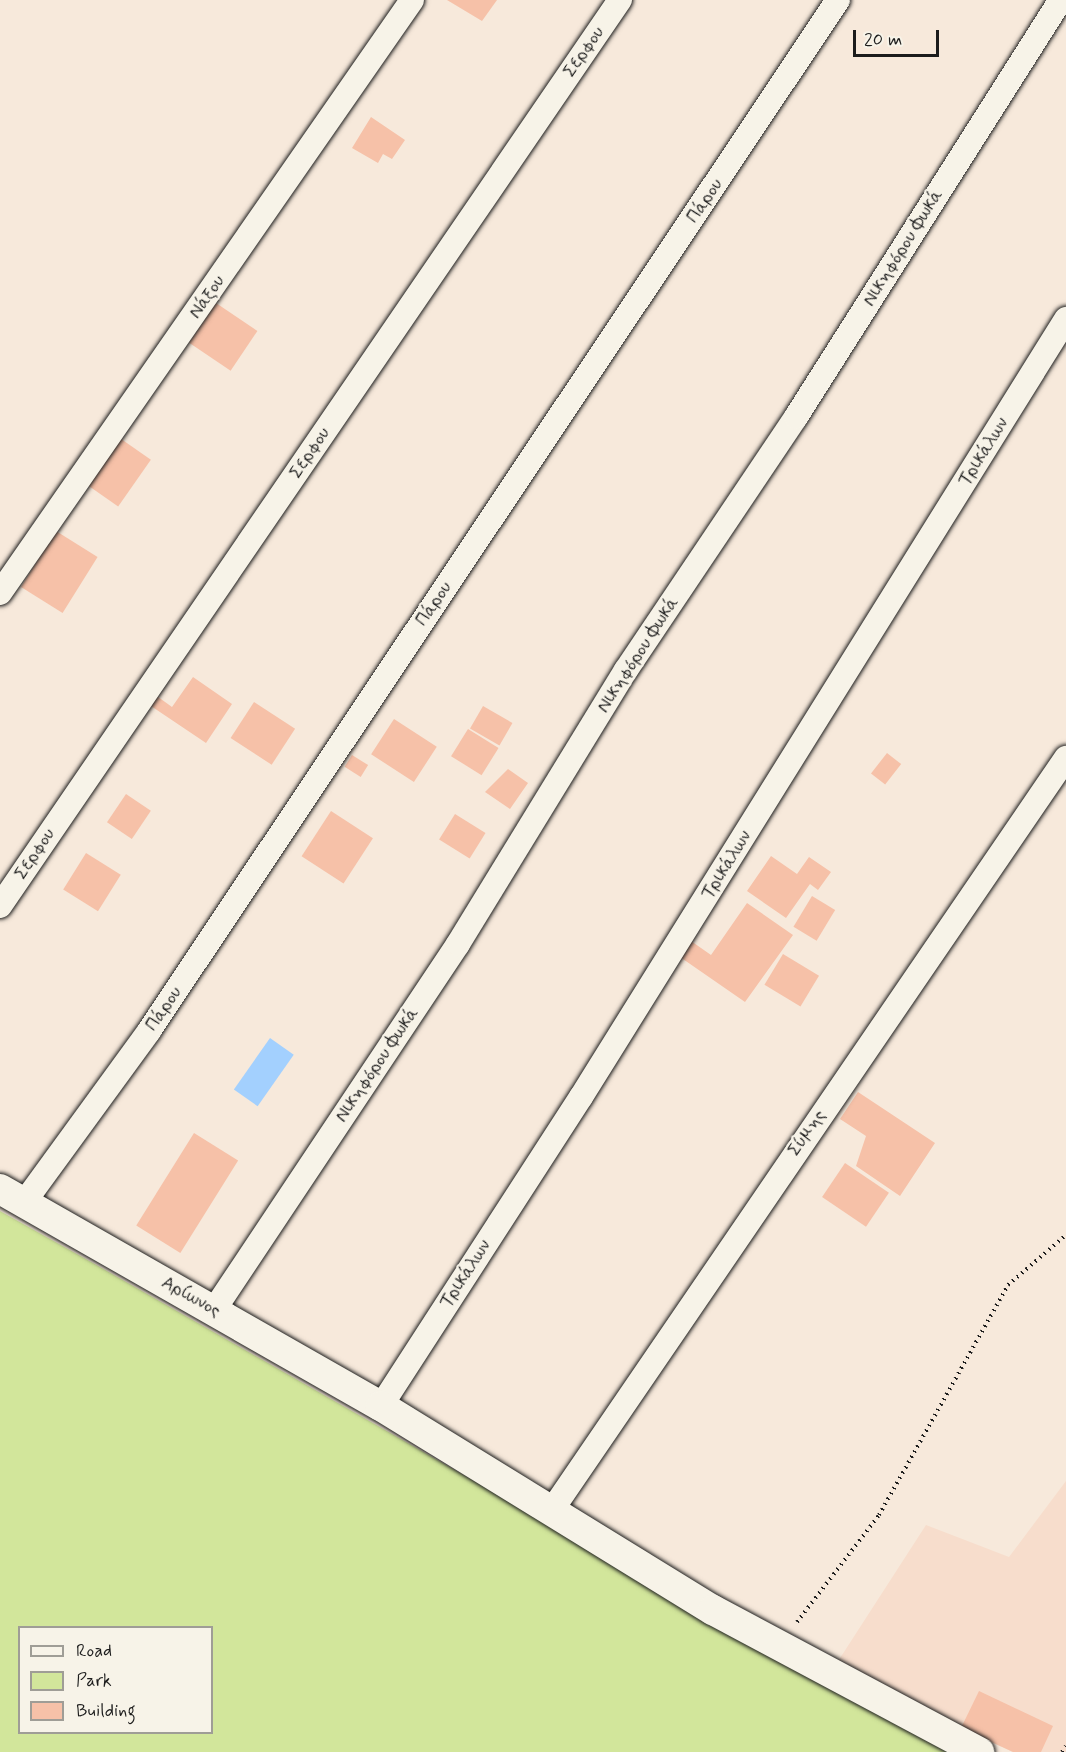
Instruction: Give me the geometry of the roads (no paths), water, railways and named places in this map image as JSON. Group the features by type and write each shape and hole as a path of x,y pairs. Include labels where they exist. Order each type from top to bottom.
{"street":[{"name":"Νάξου","path":"0,593 411,0"},
{"name":"Σερφου","path":"0,906 620,0"},
{"name":"Πάρου","path":"12,1197 163,1011 838,0"},
{"name":"Νικηφόρου Φωκά","path":"214,1310 458,944 626,670 796,417 1061,0"},
{"name":"Τρικάλων","path":"381,1406 613,1047 1066,319"},
{"name":"Σύμης","path":"552,1510 1066,758"},
{"name":"Αρίωνος","path":"12,1197 381,1406 778,1647 978,1752"}],"water":[{"path":"270,1038 294,1055 258,1106 234,1090"}]}
